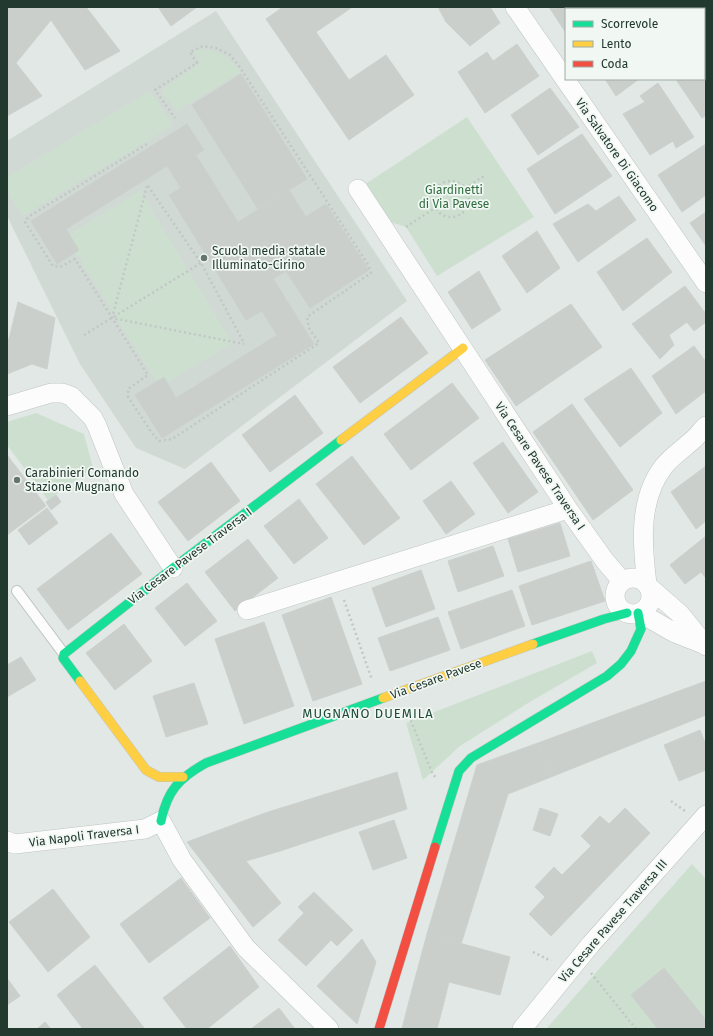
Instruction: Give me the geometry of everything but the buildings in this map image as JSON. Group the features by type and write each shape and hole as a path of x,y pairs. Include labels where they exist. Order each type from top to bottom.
{"street":[{"name":"Via Salvatore Di Giacomo","path":"515,7 565,79"},
{"name":"Via Salvatore Di Giacomo","path":"566,80 706,283"},
{"name":"Via Cesare Pavese Traversa I","path":"358,188 568,509 596,550 622,581"},
{"name":"Via Cesare Pavese Traversa I","path":"64,654 173,568 463,348"},
{"path":"7,406 51,393 62,392 71,396 93,418 124,494 173,568"},
{"path":"635,613 645,610 651,597 644,558 645,507 654,482 664,465 694,439 706,426"},
{"path":"247,610 568,509"},
{"path":"638,578 680,614 706,645 675,633 635,613 622,610 615,601 616,590 622,581 638,578"},
{"path":"379,1029 459,771 471,758 607,676 621,664 631,651 641,629 635,613"},
{"name":"Via Cesare Pavese","path":"161,821 163,806 170,792 183,777 206,763 379,699 604,619 635,613"},
{"path":"64,654 63,658 146,770 154,776 163,778 183,777"},
{"name":"Via Cesare Pavese Traversa III","path":"522,1029 580,958 706,815"},
{"path":"161,821 182,860 246,948 329,1029"},
{"name":"Via Napoli Traversa I","path":"7,841 15,844 145,829 161,821"}],"lane":[{"path":"17,591 64,654"}],"path":[{"path":"147,144 28,218 25,222 53,266 60,267 75,259 148,375 128,389 128,397 159,441 172,439 319,343 309,328 307,317 371,273 369,266 239,66 230,55 216,48 202,46 190,52 197,63 155,90 175,118"},
{"path":"465,188 484,176"},
{"path":"450,181 461,184 465,188 469,193 468,205 466,210 461,215 450,218 438,213 433,202 433,196 438,185 450,181"},
{"path":"147,186 201,263 244,344 112,318 147,186"},
{"path":"390,237 435,208"},
{"path":"84,335 201,263"},
{"path":"337,581 379,699"},
{"path":"399,692 434,775"},
{"path":"580,958 636,1029"}],"shaded area":[{"name":"Scuola media statale Illuminato-Cirino","path":"216,11 407,301 185,469 136,448 80,364 7,216 7,141"}],"green space":[{"path":"202,49 215,52 228,58 240,72 177,111 161,90 201,63 194,52"},
{"path":"150,91 173,125 22,216 7,189 7,177"},
{"name":"Giardinetti di Via Pavese","path":"467,117 534,217 437,276 406,227 387,221 364,185"},
{"path":"140,191 232,343 160,387 66,237"},
{"path":"36,413 84,434 93,468 48,500 7,445 7,422"},
{"path":"592,651 597,663 528,703 460,746 423,780 406,723"},
{"path":"692,864 706,879 706,1029 546,1029"}],"traffic: fast":[{"path":"80,681 63,658 64,654 173,568 341,440"},
{"path":"533,644 604,619 627,613"},
{"path":"435,847 459,771 471,758 607,676 621,664 631,651 641,629 638,613"},
{"path":"161,821 167,801 176,786 188,774 206,763 383,698"}],"traffic: slow":[{"path":"341,440 463,348"},
{"path":"383,698 533,644"},
{"path":"80,681 146,770 159,777 183,777"}],"traffic: jam":[{"path":"379,1029 435,847"}],"place":[{"name":"Scuola media statale Illuminato-Cirino","path":"204,258"},
{"name":"Carabinieri Comando Stazione Mugnano","path":"17,480"}],"district":[{"name":"MUGNANO DUEMILA","path":"368,713"}]}
